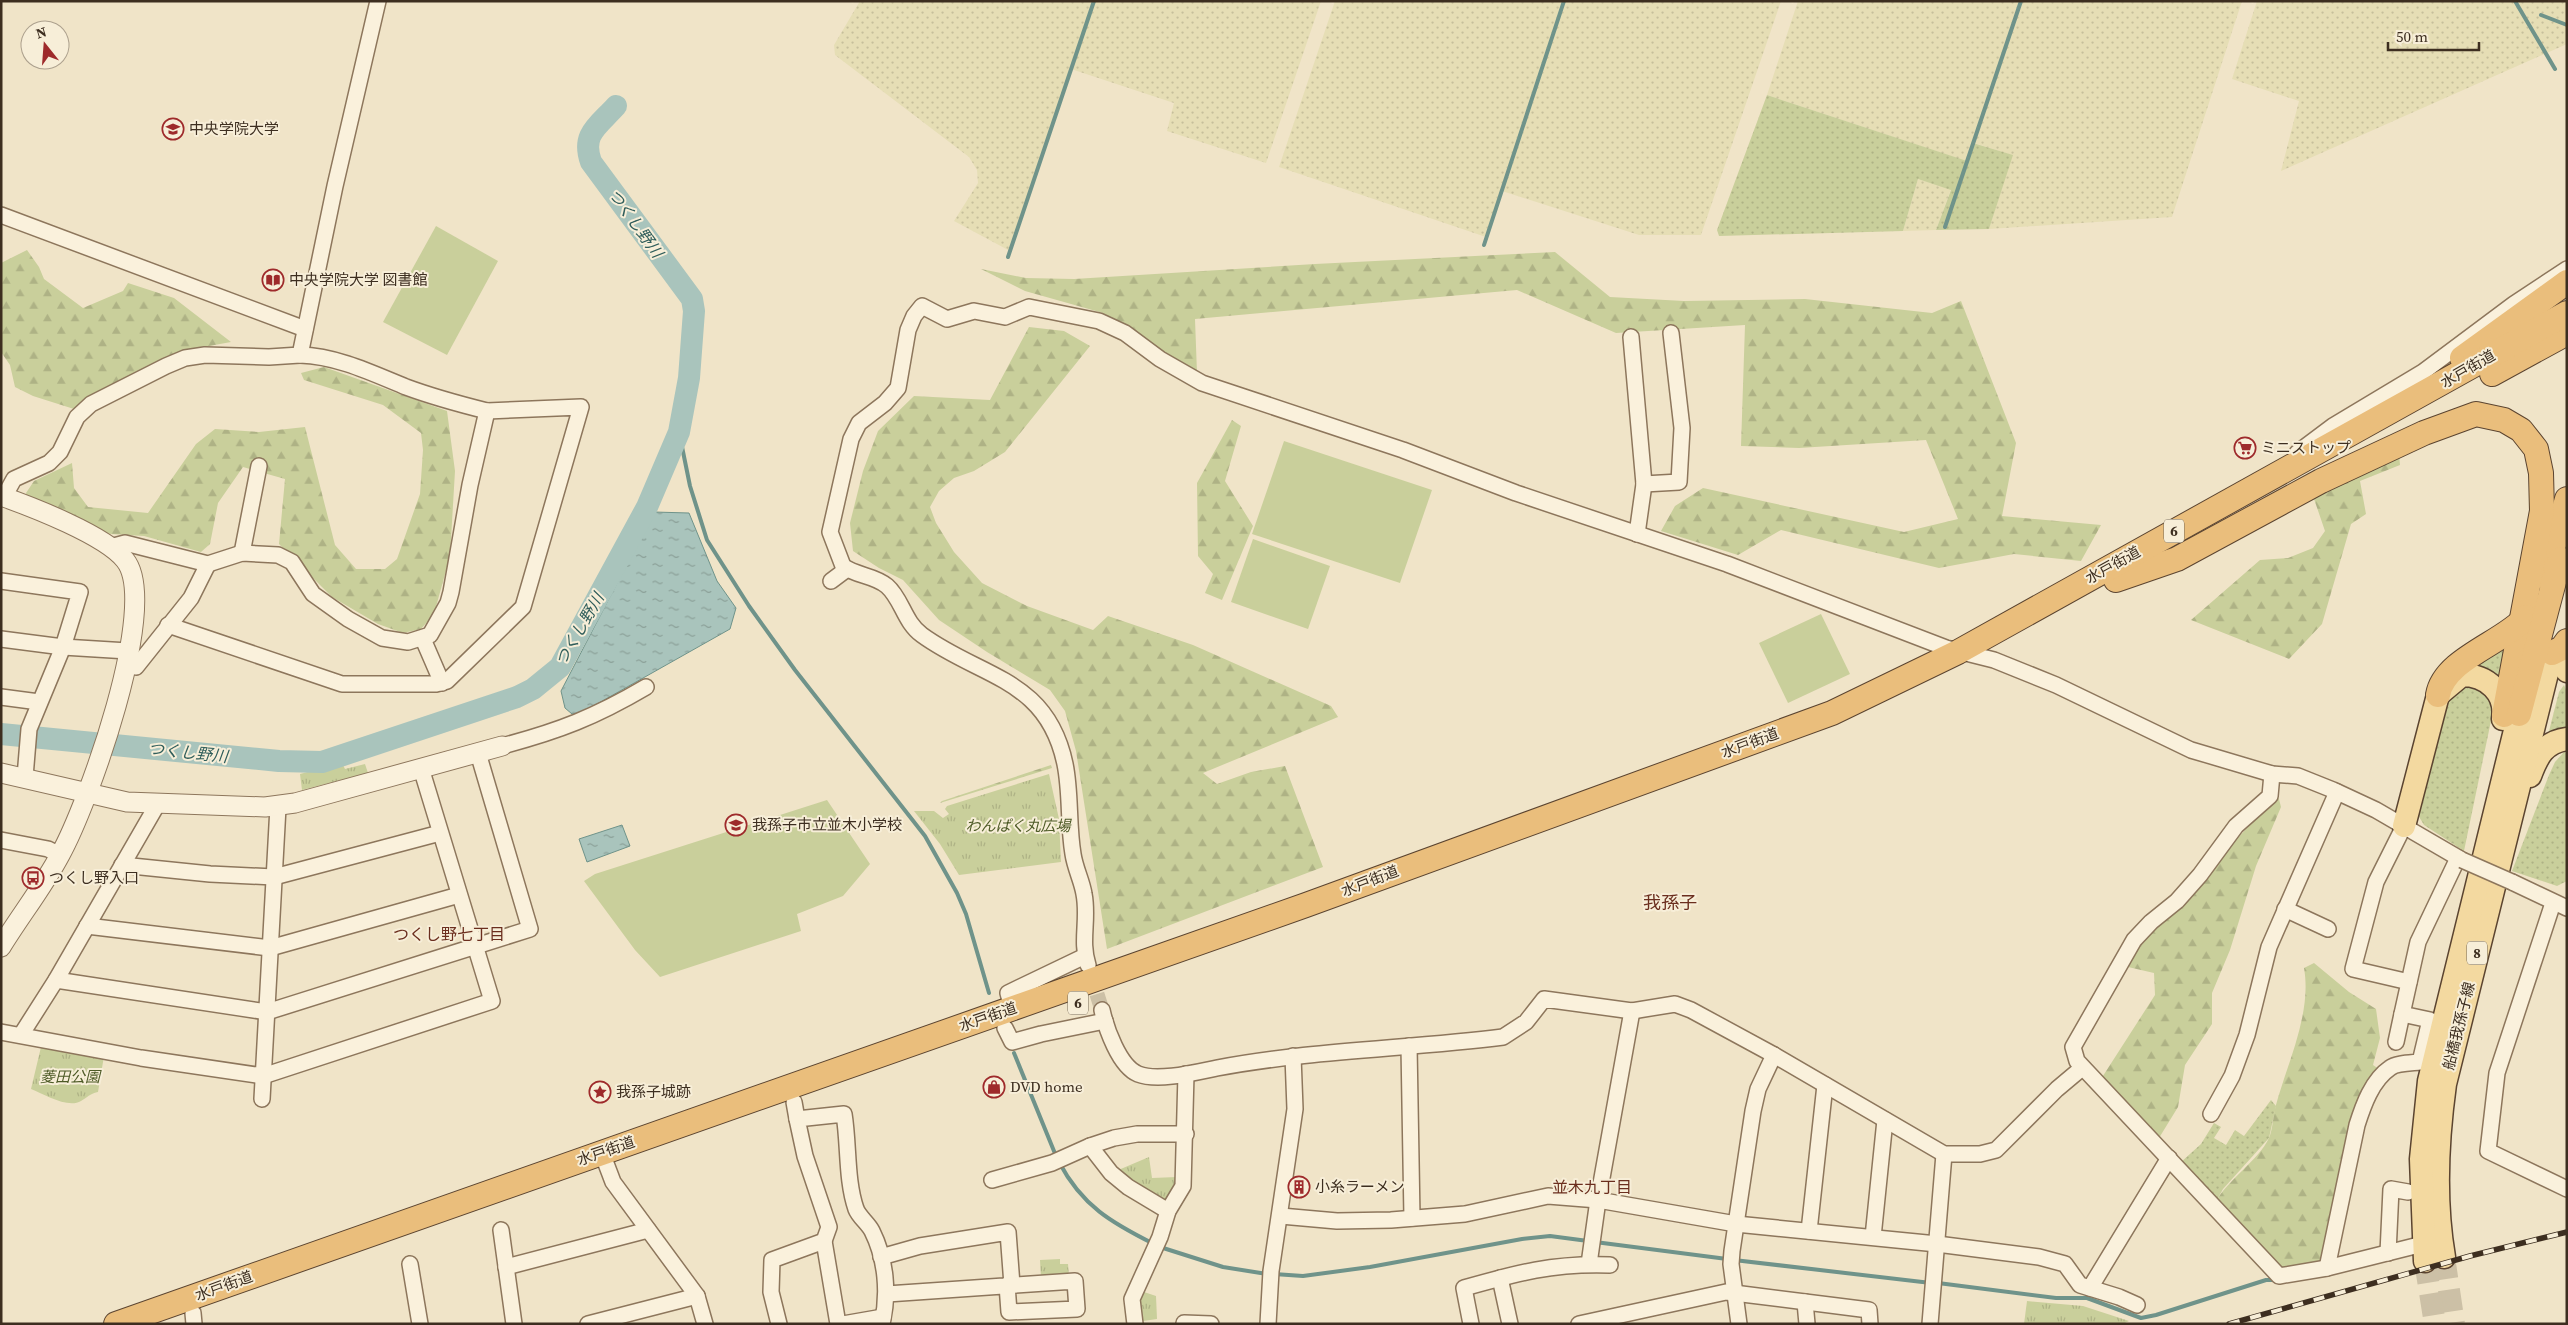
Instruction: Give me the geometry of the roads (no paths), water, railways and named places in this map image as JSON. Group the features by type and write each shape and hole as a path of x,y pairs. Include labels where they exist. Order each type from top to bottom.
{"highway":[{"path":"2391,412 2513,320 2567,282"},
{"name":"水戸街道","path":"116,1324 604,1160 1009,1018 1306,905 1832,713 1958,652 2391,412 2567,312"},
{"name":"水戸街道","path":"163,1324 193,1318 604,1160 796,1111 1009,1018 1218,953 1837,728 1888,706 1983,657 2116,580 2567,333"},
{"path":"2116,580 2177,559 2321,481 2424,433 2466,416 2488,415 2504,420 2521,430 2532,441 2540,465 2542,511 2522,621 2515,647 2511,715"},
{"path":"2438,695 2440,684 2461,663 2522,621 2538,598 2567,499"},
{"path":"2511,715 2567,527"},
{"path":"2564,654 2567,598"}],"main road":[{"name":"船橋我孫子線","path":"2431,1254 2420,1193 2423,1120 2437,1020 2494,850 2564,654"},
{"path":"2404,826 2438,695 2462,675 2479,677 2493,686 2511,715"},
{"name":"船橋我孫子線","path":"2431,1254 2444,1084 2494,850 2511,715"},
{"path":"2494,850 2537,756 2552,743 2567,739"}],"street":[{"path":"300,354 378,1"},
{"path":"1,215 305,328"},
{"path":"2284,471 2298,451 2305,446 2423,372 2514,304 2567,269"},
{"path":"2082,1068 2057,1089 1996,1150 1964,1155 1944,1154 1774,1056 1691,1010 1674,1004 1632,1011 1544,1000 1526,1022 1503,1037 1292,1056 1186,1074 1158,1076 1138,1074 1115,1048 1103,1016 1012,1042 1008,992 1086,961 1083,950 1084,895 1073,854 1065,764 1048,717 1018,689 997,675 922,635 907,620 893,592 885,584 871,576 847,569 840,562 830,532 851,439 859,423 885,403 898,388 908,330 922,306 947,319 974,311 1004,316 1029,307 1099,321 1124,333 1160,359 1202,384 1403,450 1806,593 1958,652 1983,657 2056,685 2191,750 2272,774 2298,776 2376,810 2460,859 2560,906 2497,1073 2488,1152 2567,1189"},
{"path":"1644,484 1679,482 1682,428 1671,332"},
{"path":"1631,336 1644,484 1637,534"},
{"path":"1,947 60,855 88,794 108,732 127,658 136,601 135,588 128,565 110,547 78,530 3,497 14,479 49,463 60,452 76,417 91,404 166,366 185,358 204,354 269,357 300,354 314,355 356,366 446,402 487,410 581,407 523,607 458,671 442,683 342,684 168,625"},
{"path":"110,547 124,543 208,564 242,553 278,555 292,562 313,594 348,619 382,638 408,642 423,638 430,635 448,603 470,485 487,410"},
{"path":"242,553 258,466"},
{"path":"1,640 63,647 127,658 136,667 198,587 208,564"},
{"path":"831,581 847,569"},
{"path":"1,581 80,592 63,647 29,729 25,777"},
{"path":"423,638 442,683"},
{"path":"1,773 25,777 88,794 157,805 278,806 561,730 591,718 646,687"},
{"path":"1,697 39,702"},
{"path":"56,980 267,1012 530,929 478,753"},
{"path":"1,1032 141,1058 263,1076 492,1001 421,768"},
{"path":"2272,774 2270,796 2236,826 2200,875 2177,901 2151,922 2134,940 2074,1047 2082,1068 2279,1276 2327,1268 2388,1253 2431,1254"},
{"path":"2211,1114 2232,1076 2247,1035 2268,947 2337,792"},
{"path":"21,1035 56,980 157,805"},
{"path":"262,1099 278,806"},
{"path":"2404,826 2376,882 2353,969 2409,982"},
{"path":"122,865 210,874 274,877 440,834"},
{"path":"1,840 48,849 60,855"},
{"path":"2396,1042 2418,942 2460,859"},
{"path":"87,926 270,948 459,895"},
{"path":"2285,909 2328,929"},
{"path":"1589,1264 1598,1200 1632,1011"},
{"path":"2327,1268 2357,1125 2363,1106 2376,1084 2390,1067 2420,1062 2437,1020 2402,1014"},
{"path":"1409,1046 1412,1218"},
{"path":"1268,1324 1271,1277 1295,1109 1292,1056"},
{"path":"1740,1324 1731,1257 1753,1111 1758,1090 1774,1056"},
{"path":"1135,1324 1132,1299 1160,1237 1168,1211 1183,1186 1186,1134 1186,1074"},
{"path":"1810,1231 1825,1085"},
{"path":"838,1324 824,1241 829,1227 804,1156 796,1111 844,1114 851,1183 857,1210 872,1230 881,1258 887,1294 882,1320 843,1324"},
{"path":"1873,1237 1885,1120"},
{"path":"992,1180 1052,1163 1090,1146 1137,1134 1186,1134"},
{"path":"1090,1146 1111,1173 1128,1187 1168,1211"},
{"path":"1930,1324 1944,1154"},
{"path":"2090,1288 2169,1158"},
{"path":"604,1160 613,1182 697,1296 705,1324"},
{"path":"2388,1253 2391,1189 2408,1192"},
{"path":"1281,1216 1337,1221 1412,1218 1465,1214 1548,1196 1598,1200 1736,1224 1873,1237 2039,1257 2065,1264 2080,1285 2137,1305"},
{"path":"501,1230 514,1324"},
{"path":"506,1267 648,1230"},
{"path":"881,1258 920,1246 1008,1232 1009,1285 887,1294"},
{"path":"780,1324 771,1292 772,1260 824,1241"},
{"path":"410,1264 420,1324"},
{"path":"1471,1324 1464,1288 1556,1265 1610,1265"},
{"path":"1500,1278 1510,1324"},
{"path":"1579,1324 1597,1322 1726,1292 1869,1310 1870,1324"},
{"path":"588,1324 697,1296"},
{"path":"1804,1302 1807,1324"},
{"path":"1184,1323 1211,1324"}],"water":[{"path":"654,512 689,513 717,581 736,608 730,629 581,713 572,714 565,708 561,691"},
{"path":"622,825 630,846 587,862 579,839"}],"waterway":[{"path":"1008,257 1094,1"},
{"path":"1484,245 1564,1"},
{"path":"1945,227 2021,1"},
{"path":"2515,1 2555,69"},
{"path":"2541,15 2567,25"},
{"name":"つくし野川","path":"1,734 279,761 322,762 517,697 533,689 560,667 647,507 679,432 689,378 694,311 692,299 591,162 588,152 588,144 593,131 616,106"},
{"path":"679,432 690,486 707,540 749,606 795,670 925,836 957,893 966,914 989,993"},
{"path":"1014,1053 1056,1156"},
{"path":"1059,1162 1078,1190 1099,1212 1125,1229 1154,1244"},
{"path":"1274,1274 1303,1276 1370,1267 1522,1239 1550,1236 1588,1241"},
{"path":"1595,1242 1727,1259"},
{"path":"1160,1247 1223,1267 1267,1274"},
{"path":"1734,1260 1931,1283"},
{"path":"1938,1283 2056,1298 2087,1298 2141,1318 2266,1280 2275,1280"}],"tunnel":[{"path":"1090,972 1102,1010"},
{"path":"2444,1257 2454,1324"},
{"path":"2425,1261 2435,1324"}],"railway":[{"path":"2229,1324 2470,1256 2567,1232"}],"place":[{"name":"中央学院大学","path":"173,129"},
{"name":"中央学院大学 図書館","path":"273,280"},
{"name":"ミニストップ","path":"2245,448"},
{"name":"我孫子市立並木小学校","path":"736,825"},
{"name":"つくし野入口","path":"33,878"},
{"name":"DVD home","path":"994,1087"},
{"name":"我孫子城跡","path":"600,1092"},
{"name":"小糸ラーメン","path":"1299,1187"}],"district":[{"name":"我孫子","path":"1670,903"},
{"name":"つくし野七丁目","path":"449,934"},
{"name":"並木九丁目","path":"1592,1187"}],"park label":[{"name":"わんぱく丸広場","path":"1018,826"},
{"name":"菱田公園","path":"70,1077"}]}
